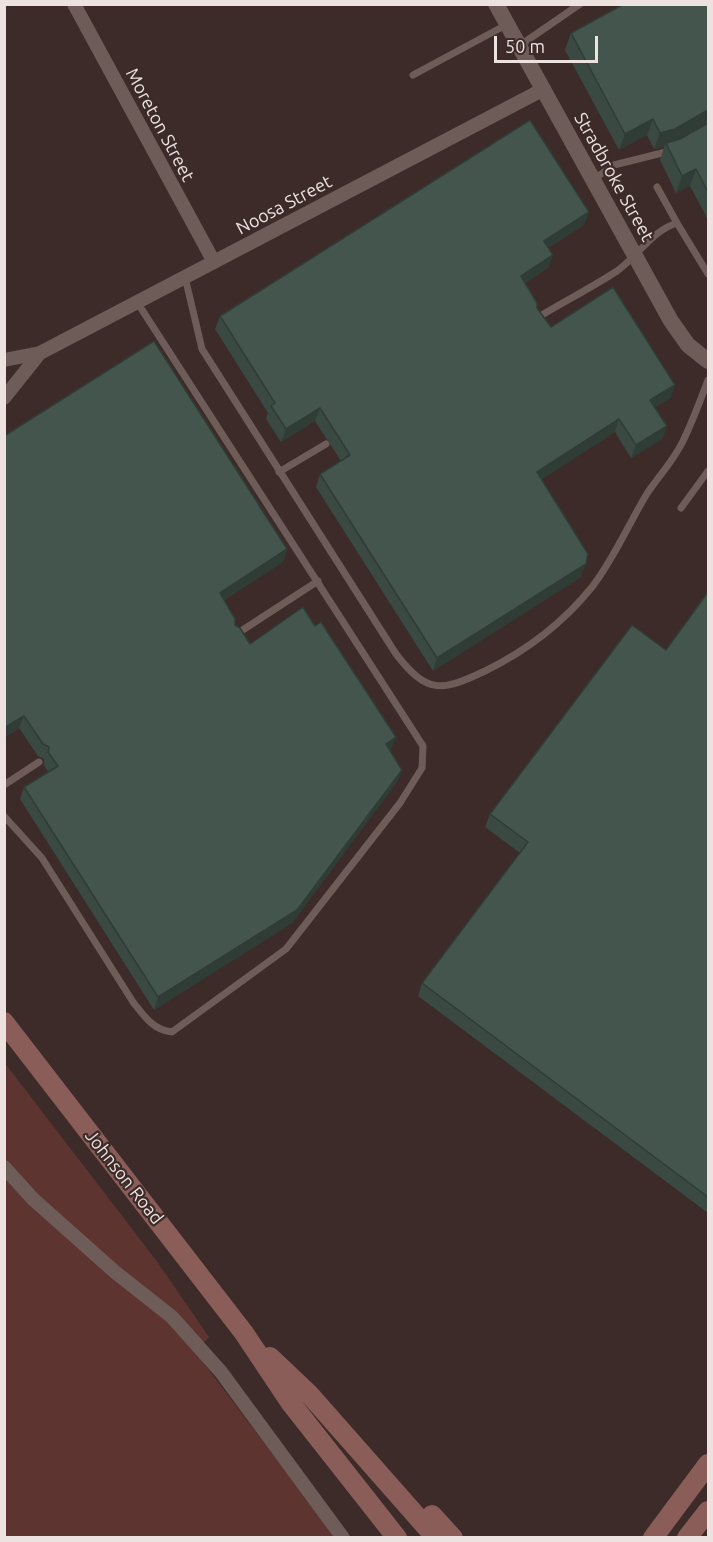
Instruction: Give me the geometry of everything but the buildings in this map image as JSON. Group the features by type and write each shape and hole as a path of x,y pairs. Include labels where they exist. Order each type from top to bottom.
{"main road":[{"name":"Johnson Road","path":"4,1022 244,1333 290,1402 397,1538"},
{"name":"Johnson Road","path":"244,1333 310,1395 436,1538"},
{"path":"653,1538 708,1464"},
{"name":"Johnson Road","path":"376,1470 414,1495 453,1538"},
{"path":"687,1538 708,1511"}],"street":[{"name":"Moreton Street","path":"74,4 214,262"},
{"name":"Stradbroke Street","path":"496,4 671,321 688,345 708,361"},
{"name":"Noosa Street","path":"4,360 40,353 544,89"},
{"name":"Noosa Street","path":"4,398 40,353"},
{"path":"4,1167 41,1206 115,1272 172,1317 220,1372 343,1538"}],"lane":[{"path":"519,46 580,4"},
{"path":"413,75 507,24"},
{"path":"593,179 614,165 663,153 680,146"},
{"path":"657,187 708,274"},
{"path":"537,318 635,257 664,227 677,223"},
{"path":"185,277 202,349 279,472 411,673 424,683 438,687 457,684 513,658 545,635 592,586 649,491 681,445 708,380"},
{"path":"4,816 42,858 133,1002 150,1022 162,1031 172,1032 286,949 400,803 422,768 423,746 137,302"},
{"path":"279,472 326,444"},
{"path":"681,508 708,471"},
{"path":"235,635 318,581"},
{"path":"4,785 39,762"}],"shaded area":[{"path":"4,1062 156,1260 209,1337 195,1352 336,1537 5,1537"}]}
